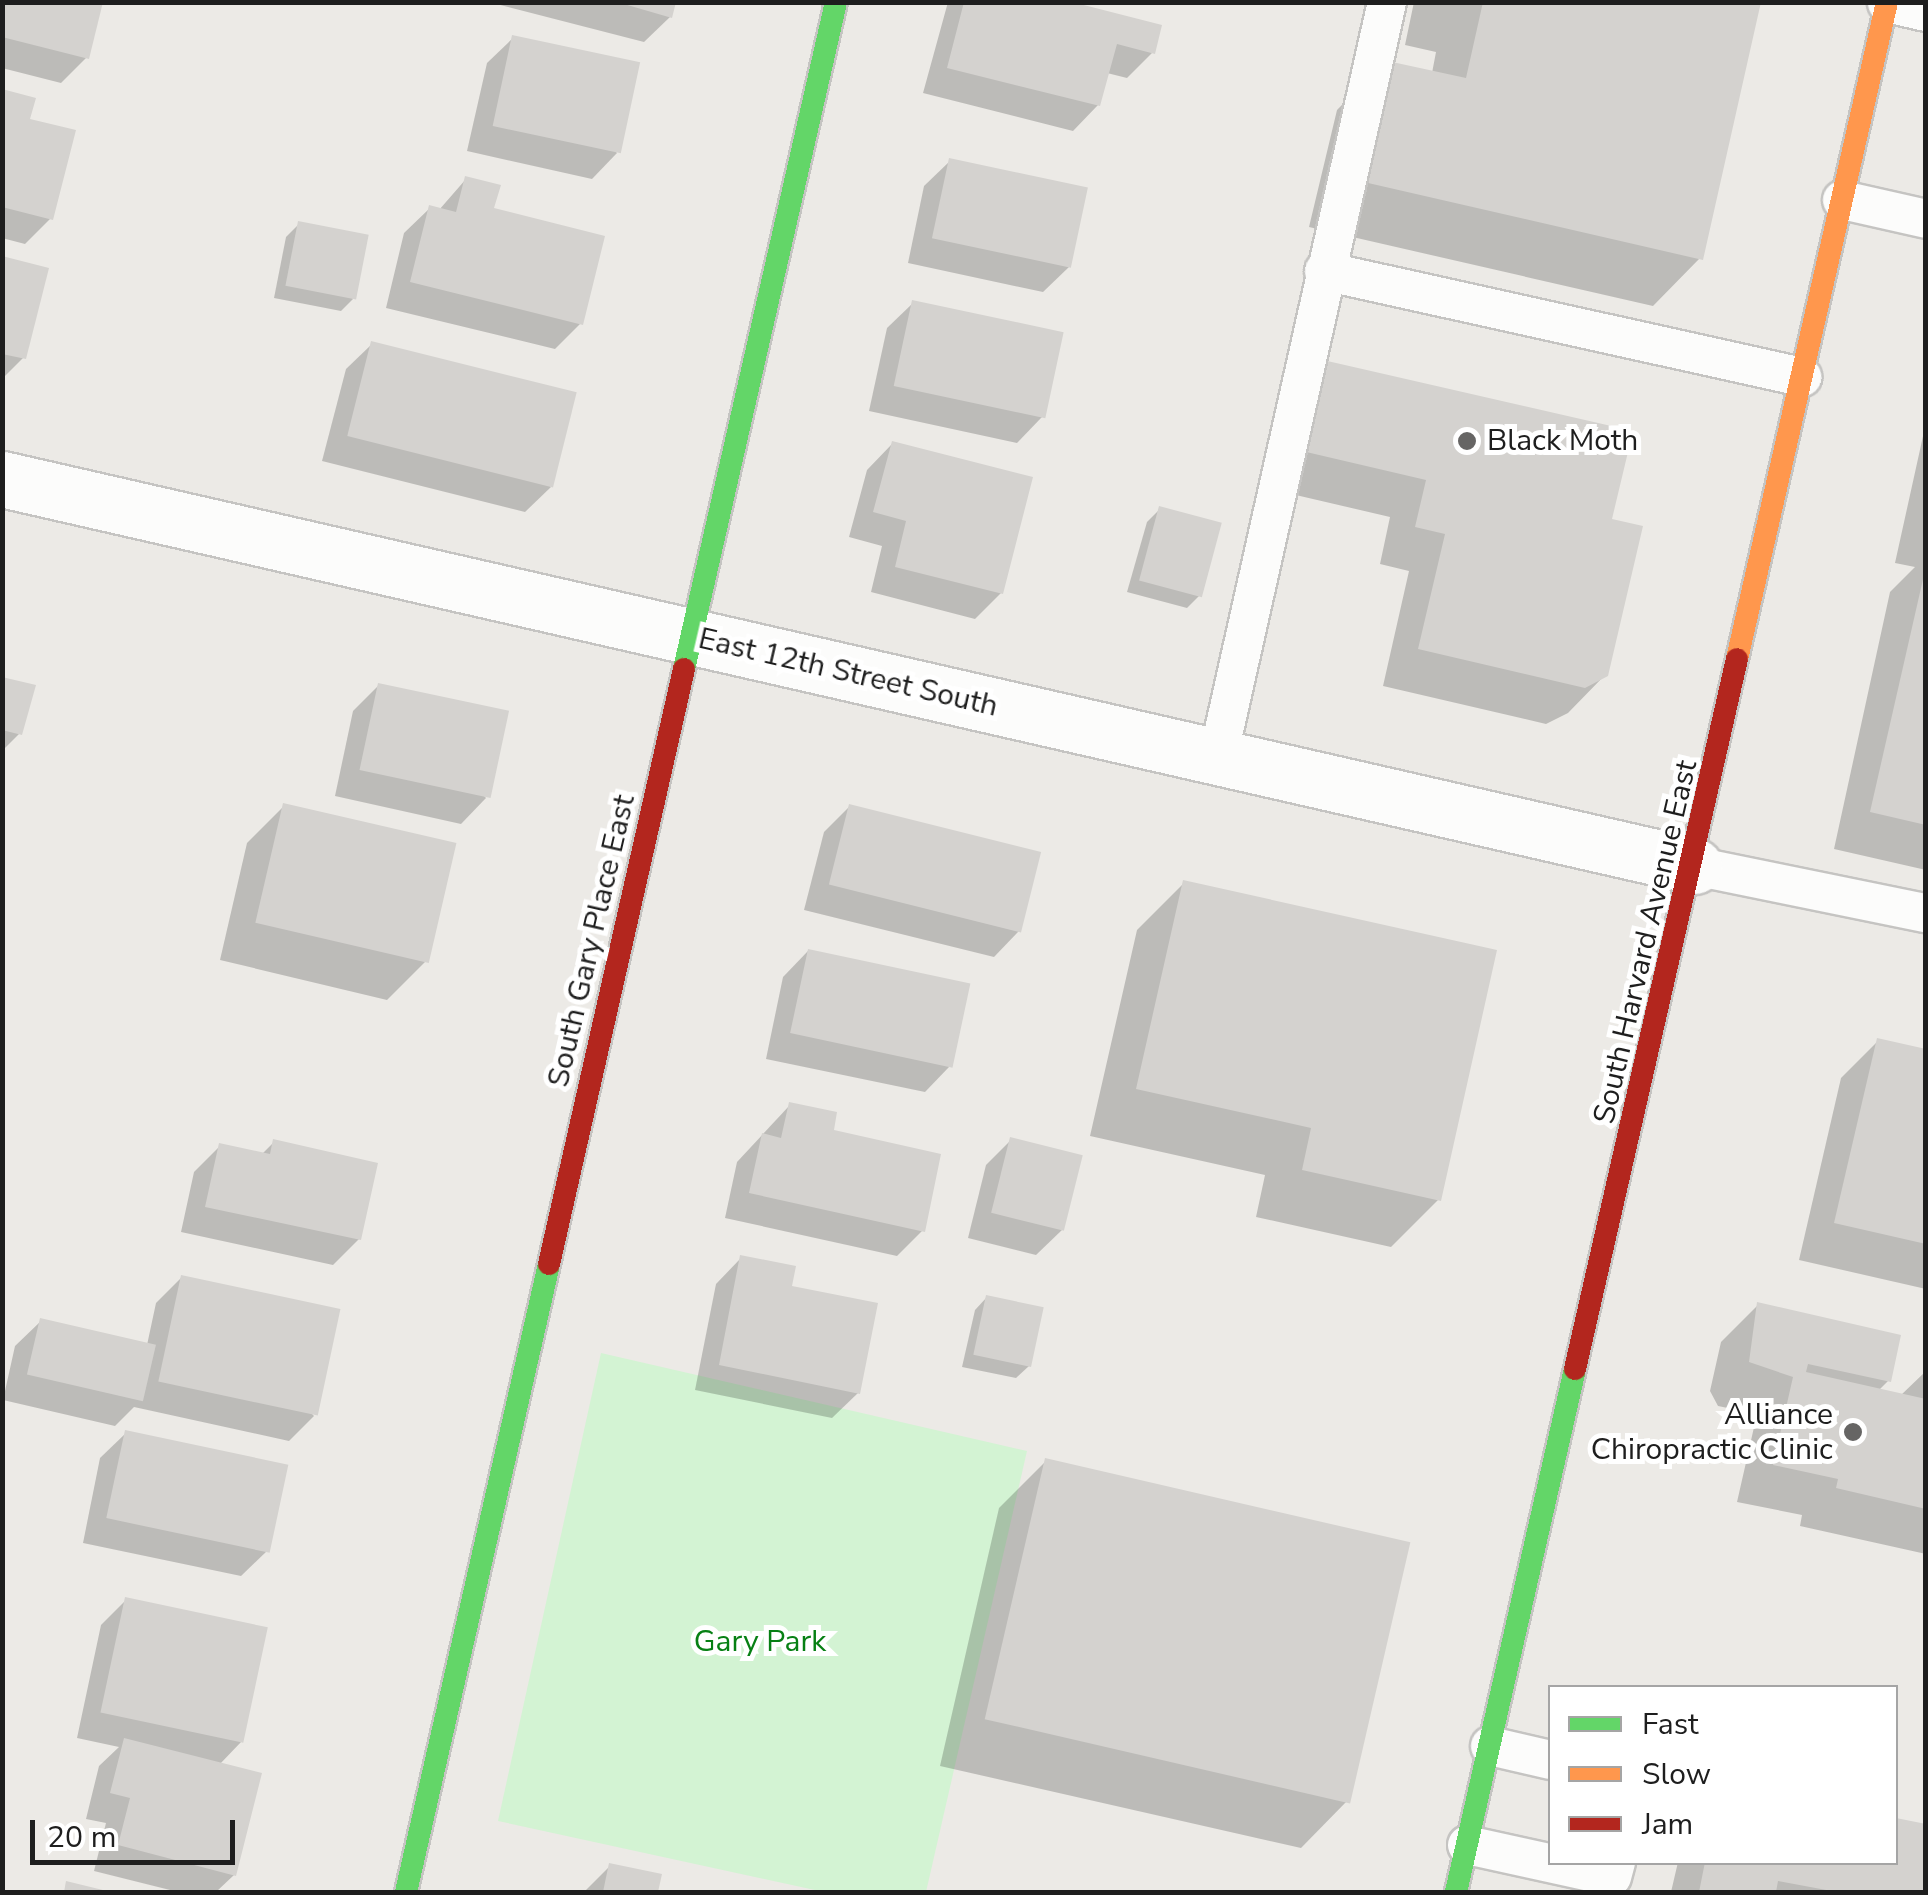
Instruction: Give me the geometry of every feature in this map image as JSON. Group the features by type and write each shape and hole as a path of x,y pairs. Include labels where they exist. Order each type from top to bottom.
{"main road":[{"name":"South Gary Place East","path":"406,1892 836,2"},
{"name":"South Harvard Avenue East","path":"1456,1892 1694,866 1887,3"}],"street":[{"name":"East 12th Street South","path":"2,480 1694,866"}],"lane":[{"path":"1218,757 1386,2"},
{"path":"1887,3 1926,12"},
{"path":"1842,200 1926,219"},
{"path":"1324,271 1802,377"},
{"path":"1694,866 1926,914"},
{"path":"1490,1746 1548,1760"},
{"path":"1467,1845 1548,1863"},
{"path":"1558,1865 1612,1877 1615,1865"}],"green space":[{"name":"Gary Park","path":"601,1353 1027,1451 926,1892 824,1892 498,1821"}],"building":[{"path":"2,2 103,2 89,59 2,37"},
{"path":"617,2 676,2 672,18"},
{"path":"964,2 1072,2 1162,25 1155,54 1117,44 1100,106 947,68"},
{"path":"1483,2 1761,2 1703,260 1355,180 1383,60 1466,78"},
{"path":"512,35 640,62 621,153 493,126"},
{"path":"2,89 36,98 30,119 76,130 53,220 2,207"},
{"path":"949,158 1088,188 1071,268 932,238"},
{"path":"465,176 501,185 494,208 605,236 583,325 410,282 429,205 456,212"},
{"path":"298,221 369,235 356,300 285,286"},
{"path":"2,256 49,268 26,359 2,354"},
{"path":"912,300 1064,332 1045,418 894,386"},
{"path":"371,341 577,392 553,487 347,436"},
{"path":"1323,360 1633,431 1612,519 1643,526 1608,676 1585,688 1418,649 1445,534 1415,527 1426,480 1302,451"},
{"path":"892,441 1033,477 1003,594 895,567 906,521 873,512"},
{"path":"1159,506 1222,523 1202,597 1139,580"},
{"path":"1926,566 1926,825 1870,812"},
{"path":"2,677 36,685 22,735 2,730"},
{"path":"378,683 509,711 491,798 359,770"},
{"path":"283,803 456,843 429,963 255,923"},
{"path":"849,804 1041,852 1021,932 829,885"},
{"path":"1183,880 1497,950 1441,1201 1302,1170 1311,1128 1136,1089"},
{"path":"808,949 970,984 952,1068 790,1033"},
{"path":"1877,1038 1926,1049 1926,1244 1834,1223"},
{"path":"789,1102 837,1112 834,1130 941,1154 925,1232 749,1193 762,1133 781,1138"},
{"path":"1010,1137 1083,1155 1064,1231 991,1213"},
{"path":"273,1139 378,1163 361,1240 205,1207 219,1143 270,1154"},
{"path":"740,1255 796,1266 792,1286 878,1303 860,1394 719,1365"},
{"path":"181,1275 340,1309 318,1416 158,1382"},
{"path":"986,1295 1044,1307 1031,1367 973,1355"},
{"name":"Alliance Chiropractic Clinic","path":"1757,1302 1901,1335 1891,1382 1808,1364 1806,1372 1926,1399 1926,1509 1836,1488 1838,1479 1773,1465 1793,1377 1749,1362"},
{"path":"40,1318 156,1345 143,1401 27,1375"},
{"path":"125,1430 288,1465 270,1553 106,1518"},
{"path":"1045,1458 1410,1542 1350,1803 985,1719"},
{"path":"125,1597 268,1627 243,1743 100,1712"},
{"path":"124,1738 262,1773 236,1876 118,1845 130,1798 110,1793"},
{"path":"1898,1818 1926,1824 1926,1892 1837,1892 1778,1881 1776,1892 1699,1892 1704,1865 1898,1865"},
{"path":"609,1863 662,1874 658,1892 603,1892"},
{"path":"66,1881 107,1891 107,1892 64,1892"}],"traffic: fast":[{"path":"684,669 836,2"},
{"path":"406,1892 549,1264"},
{"path":"1456,1892 1575,1369"}],"traffic: slow":[{"path":"1737,659 1887,2"}],"traffic: jam":[{"path":"1575,1369 1737,659"},
{"path":"549,1264 684,669"}],"place":[{"name":"Black Moth","path":"1467,441"},
{"name":"Alliance Chiropractic Clinic","path":"1853,1432"}]}
